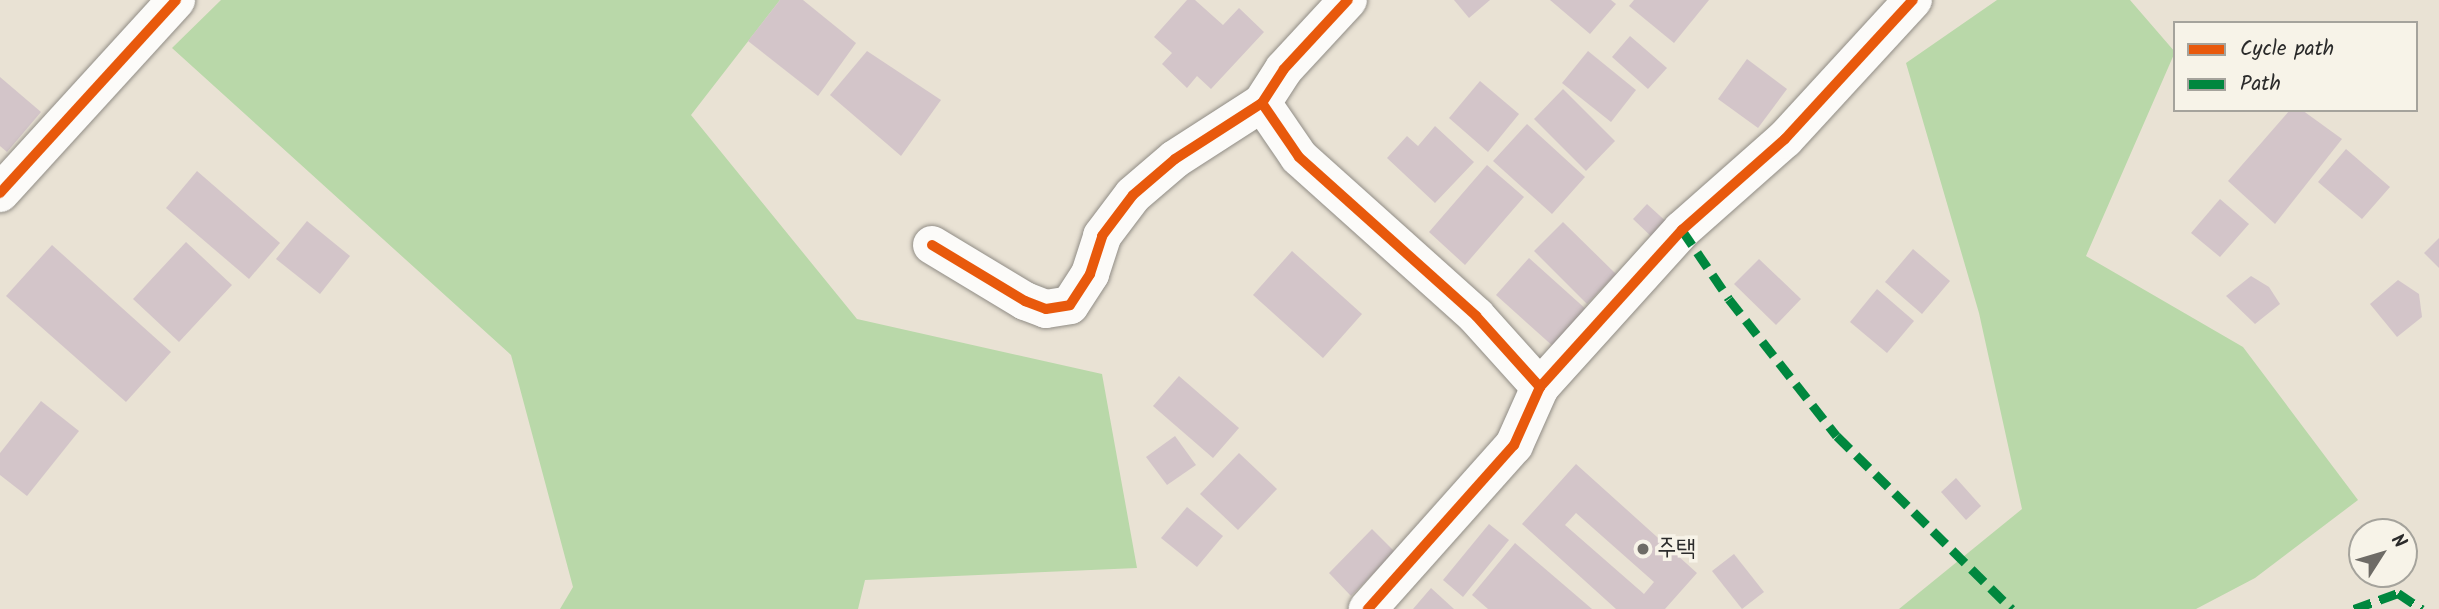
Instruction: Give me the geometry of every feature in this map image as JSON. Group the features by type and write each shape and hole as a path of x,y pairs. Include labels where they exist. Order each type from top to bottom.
{"street":[{"path":"0,193 176,0"},
{"path":"932,245 1025,301 1046,309 1070,305 1090,274 1102,236 1133,195 1175,159 1262,103 1284,69 1348,0"},
{"path":"1368,609 1514,444 1540,387 1682,230 1785,139 1913,0"},
{"path":"1262,103 1299,157 1476,316 1540,387"}],"green space":[{"path":"221,0 780,0 691,115 857,319 1102,374 1137,568 865,580 858,609 560,609 573,587 511,355 172,48"},
{"path":"1997,0 2130,0 2173,50 2173,57 2086,256 2243,347 2358,500 2255,578 2196,609 1899,609 2022,509 1979,313 1906,63"}],"building":[{"path":"780,0 803,0 856,43 818,96 748,41"},
{"path":"1187,0 1195,0 1223,25 1239,8 1264,32 1211,89 1197,76 1187,88 1162,64 1172,53 1154,37"},
{"path":"1454,0 1490,0 1469,18"},
{"path":"1550,0 1611,0 1616,4 1590,34"},
{"path":"1634,0 1709,0 1674,43 1629,6"},
{"path":"1630,36 1667,68 1648,89 1612,57"},
{"path":"867,51 941,100 901,156 830,95"},
{"path":"1588,51 1636,90 1611,122 1562,83"},
{"path":"1747,59 1787,89 1758,128 1718,99"},
{"path":"0,77 41,112 7,152 0,146"},
{"path":"1480,81 1519,114 1488,152 1449,118"},
{"path":"1563,89 1615,141 1586,171 1534,119"},
{"path":"2288,112 2305,112 2342,139 2275,224 2228,181"},
{"path":"1527,124 1585,177 1552,214 1493,161"},
{"path":"1435,126 1474,162 1435,203 1387,158 1407,136 1418,146"},
{"path":"2346,149 2390,187 2362,219 2318,182"},
{"path":"1487,165 1524,197 1465,265 1429,232"},
{"path":"197,171 280,243 249,279 166,208"},
{"path":"2220,199 2249,224 2220,257 2191,233"},
{"path":"1647,204 1671,226 1656,241 1633,219"},
{"path":"307,221 350,256 320,294 276,259"},
{"path":"1563,222 1616,274 1587,304 1534,251"},
{"path":"2439,238 2439,268 2424,253"},
{"path":"186,242 232,285 179,342 133,299"},
{"path":"52,245 171,352 126,402 6,296"},
{"path":"1913,249 1950,281 1922,314 1885,282"},
{"path":"1292,251 1362,314 1323,358 1253,295"},
{"path":"1529,258 1588,311 1555,348 1496,295"},
{"path":"1759,259 1801,299 1776,325 1734,284"},
{"path":"2251,276 2269,287 2280,304 2255,324 2226,296"},
{"path":"2398,280 2419,294 2422,317 2397,337 2370,304"},
{"path":"1877,289 1914,321 1887,353 1850,322"},
{"path":"1179,376 1239,428 1213,458 1153,406"},
{"path":"41,401 79,431 27,496 0,475 0,453"},
{"path":"1175,436 1196,465 1167,485 1146,457"},
{"path":"1239,453 1277,489 1238,530 1200,494"},
{"name":"주택","path":"1576,464 1697,573 1665,609 1616,609 1522,524","holes":["1576,513 1654,582 1644,594 1565,525"]},
{"path":"1956,478 1981,506 1966,520 1941,492"},
{"path":"1187,507 1223,536 1197,567 1161,538"},
{"path":"1489,524 1509,540 1463,597 1443,580"},
{"path":"1372,529 1395,552 1351,596 1329,573"},
{"path":"1515,543 1592,609 1488,609 1472,595"},
{"path":"1734,554 1764,592 1742,609 1712,571"},
{"path":"1431,588 1454,609 1413,609"}],"marked path":[{"path":"1682,230 1729,299 1837,436 2012,609"},
{"path":"2354,609 2398,593 2422,609"}],"cycle path":[{"path":"0,193 176,0"},
{"path":"932,245 1025,301 1046,309 1070,305 1090,274 1102,236 1133,195 1175,159 1262,103 1284,69 1348,0"},
{"path":"1540,387 1682,230 1785,139 1913,0"},
{"path":"1262,103 1299,157 1476,316 1540,387 1514,445 1368,609"}],"place":[{"name":"주택","path":"1643,549"}]}
